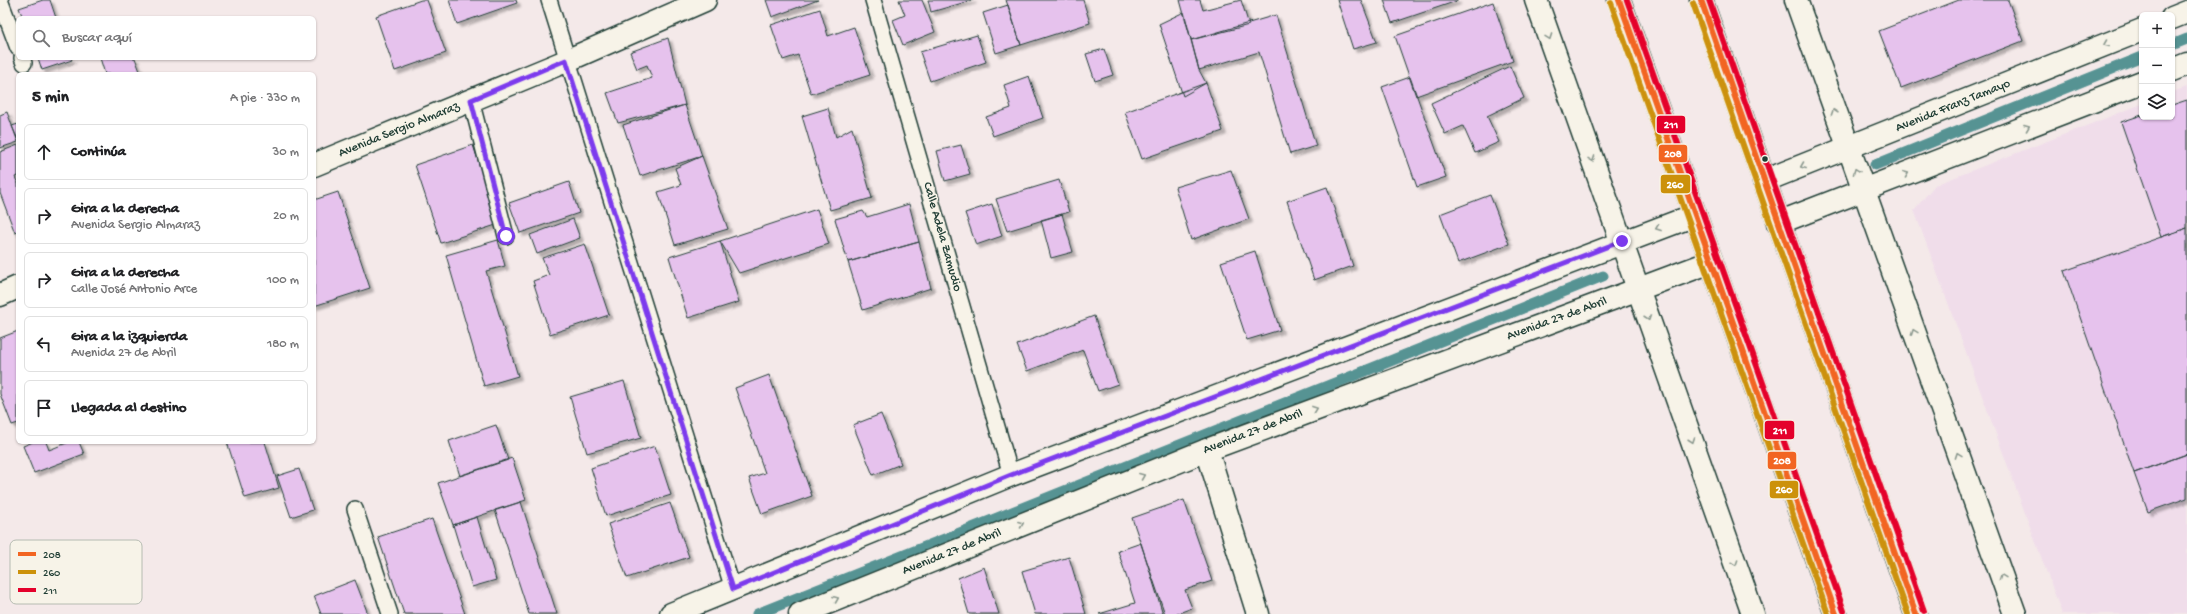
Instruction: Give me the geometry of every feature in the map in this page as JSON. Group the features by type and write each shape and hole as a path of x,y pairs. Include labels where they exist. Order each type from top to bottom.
{"highway":[{"path":"1619,0 1836,614"},
{"path":"1701,0 1916,614"}],"street":[{"name":"Avenida Sergio Almaraz","path":"316,164 566,60 705,0"},
{"path":"1536,0 1753,614"},
{"path":"1796,0 1847,148 1864,190 2015,614"},
{"path":"2175,17 2187,12"},
{"name":"Avenida Franz Tamayo","path":"1764,181 2139,31"},
{"path":"2175,69 2187,64"},
{"path":"1778,223 2139,83"},
{"path":"671,614 1011,475 1622,241 1695,215"},
{"name":"Avenida 27 de Abril","path":"800,614 1207,450 1711,262"},
{"path":"0,295 16,288"},
{"path":"1207,450 1258,614"}],"lane":[{"path":"0,0 16,43"},
{"path":"549,0 566,60 733,589"},
{"name":"Calle Adela Zamudio","path":"873,0 1011,475"},
{"path":"471,100 506,236"},
{"path":"355,509 390,614"}],"shaded area":[{"path":"2187,87 2187,614 2062,614 1914,210 1935,185 2139,105 2139,120 2175,120 2175,91"}],"building":[{"path":"43,0 50,0 55,16 22,16 19,8"},
{"path":"421,0 427,0 446,53 395,71 376,16"},
{"path":"449,0 516,0 517,3 457,24"},
{"path":"766,0 818,0 772,17"},
{"path":"899,0 922,0 935,32 903,45 893,20 905,15"},
{"path":"928,0 973,0 931,12"},
{"path":"1006,0 1083,0 1090,23 1021,45"},
{"path":"1180,0 1200,0 1203,10 1241,0 1249,25 1191,40"},
{"path":"1337,0 1361,0 1377,42 1353,49"},
{"path":"1384,0 1457,0 1457,1 1392,23"},
{"path":"1959,0 2008,0 2023,41 1901,88 1879,31"},
{"path":"1493,2 1513,61 1416,96 1395,36"},
{"path":"1008,5 1021,45 996,53 983,13"},
{"path":"820,9 828,36 854,27 870,75 811,94 798,55 783,60 771,25"},
{"path":"1184,12 1199,70 1206,83 1183,96 1159,24"},
{"path":"1276,15 1316,146 1290,154 1259,52 1199,70 1191,40"},
{"path":"977,35 986,62 930,81 920,52"},
{"path":"668,38 685,105 618,123 607,93 652,78 647,65 637,69 630,52"},
{"path":"1104,49 1113,75 1095,81 1086,54"},
{"path":"39,60 72,60 42,70"},
{"path":"101,60 136,60 140,72 104,72"},
{"path":"1510,66 1524,98 1487,116 1499,142 1475,153 1463,126 1445,134 1431,103"},
{"path":"1029,76 1043,118 993,136 986,117 1011,108 1004,85"},
{"path":"1410,77 1446,177 1417,187 1382,87"},
{"path":"1206,83 1223,131 1142,159 1125,112"},
{"path":"2187,100 2187,228 2161,237 2121,122 2139,116 2139,120 2175,120 2175,104"},
{"path":"685,105 702,156 640,176 623,125"},
{"path":"828,108 836,137 852,128 872,198 830,210 802,116"},
{"path":"7,112 16,137 16,143 0,148 0,115"},
{"path":"16,125 16,135 12,126"},
{"path":"473,145 499,224 441,243 415,165"},
{"path":"961,145 970,174 945,181 937,151"},
{"path":"16,146 15,233 0,193 0,152"},
{"path":"702,156 728,229 675,245 658,192 681,185 675,168"},
{"path":"1231,170 1249,219 1191,240 1175,187"},
{"path":"1059,180 1069,212 1007,231 996,199"},
{"path":"569,182 579,213 520,233 509,203"},
{"path":"1327,187 1353,266 1314,280 1287,201"},
{"path":"338,192 370,288 316,305 316,199"},
{"path":"1490,195 1509,244 1458,263 1440,214"},
{"path":"909,204 919,242 848,262 835,219 863,211 867,217"},
{"path":"992,204 1002,236 976,245 965,213"},
{"path":"817,209 829,244 739,273 720,241"},
{"path":"1062,214 1073,252 1051,258 1041,220"},
{"path":"573,219 580,238 537,254 530,235"},
{"path":"2187,228 2187,454 2134,473 2064,271"},
{"path":"498,240 505,266 486,271 518,376 484,386 446,255"},
{"path":"720,241 739,302 688,318 669,257"},
{"path":"919,242 931,288 863,310 848,262"},
{"path":"585,244 609,315 550,334 533,281 549,275 542,258"},
{"path":"1255,251 1280,330 1247,340 1221,262"},
{"path":"1094,316 1118,384 1098,391 1083,350 1027,371 1017,345"},
{"path":"16,332 16,424 12,425 0,394 0,338"},
{"path":"769,375 812,496 762,514 749,478 765,473 735,388"},
{"path":"624,381 641,438 587,453 570,397"},
{"path":"881,414 901,464 873,475 853,425"},
{"path":"496,425 508,460 460,476 449,441"},
{"path":"28,444 47,444 49,450 64,444 80,444 84,454 34,473 23,446"},
{"path":"228,444 266,444 279,488 245,498"},
{"path":"655,446 671,495 606,516 591,468"},
{"path":"2187,454 2187,498 2148,512 2134,473"},
{"path":"512,458 526,500 453,525 438,483"},
{"path":"299,469 313,510 291,517 277,476"},
{"path":"1184,500 1212,581 1185,590 1192,608 1176,614 1165,614 1132,518"},
{"path":"521,502 557,614 529,614 495,510"},
{"path":"670,503 689,557 627,578 608,524"},
{"path":"477,517 496,580 472,587 453,525"},
{"path":"432,519 465,614 404,614 378,537"},
{"path":"1141,543 1163,614 1099,614 1135,603 1118,551"},
{"path":"1069,557 1086,614 1035,614 1022,571"},
{"path":"984,567 999,614 969,614 958,578"},
{"path":"355,580 368,614 321,614 314,596"}],"waterway":[{"path":"2175,44 2187,39"},
{"path":"1875,165 2139,58"},
{"path":"757,614 1603,276"}],"transit line":[{"name":"208","path":"1619,0 1836,614"},
{"name":"211","path":"1627,0 1844,611"},
{"name":"208","path":"1701,0 1916,614"},
{"name":"211","path":"1709,0 1924,611"},
{"name":"260","path":"1611,3 1828,614"},
{"name":"260","path":"1693,3 1908,614"}],"route":[{"path":"506,236 471,100 566,60 733,589 1011,475 1622,241"}]}
